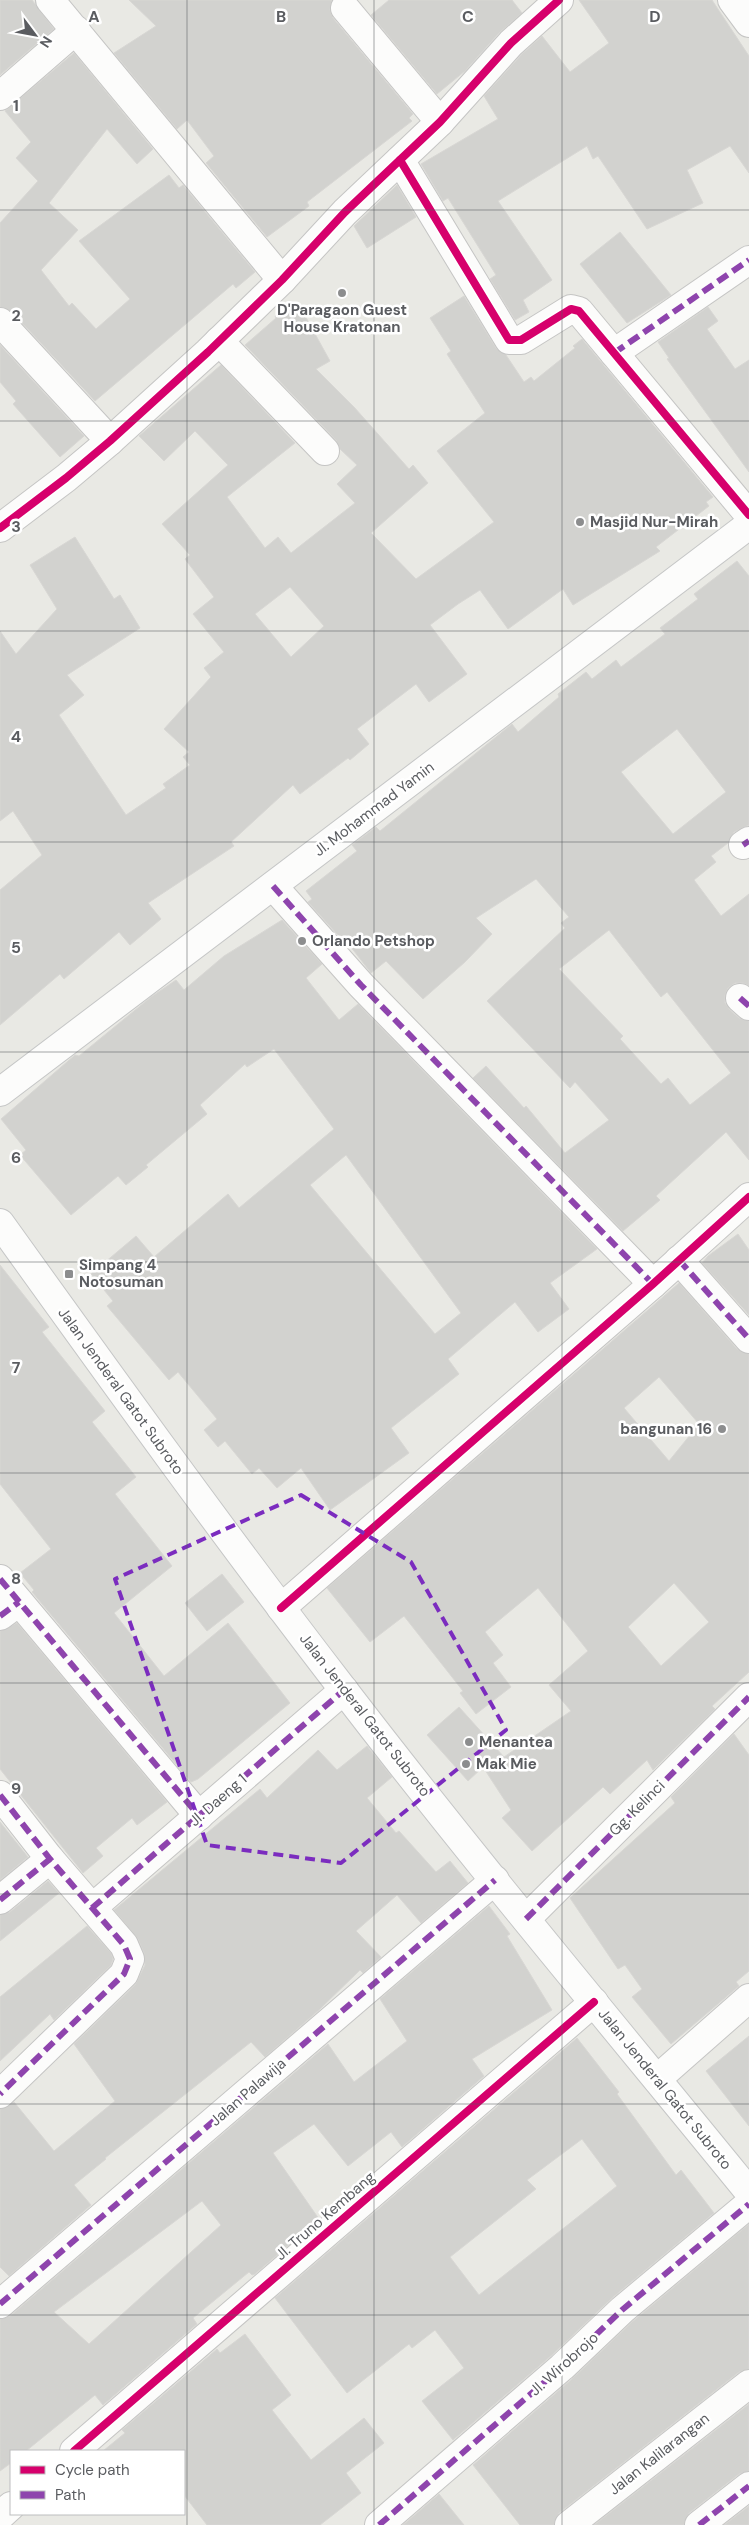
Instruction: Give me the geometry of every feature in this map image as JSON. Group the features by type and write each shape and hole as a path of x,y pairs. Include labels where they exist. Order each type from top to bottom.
{"street":[{"path":"50,0 282,280"},
{"path":"0,528 66,478 110,441 219,341 282,280 345,212 440,122 511,43 559,0"},
{"path":"732,0 749,23"},
{"path":"345,8 440,122"},
{"path":"0,96 76,30"},
{"path":"400,160 509,340 520,340 574,309 582,314 749,515"},
{"path":"614,353 749,260"},
{"path":"0,322 110,441"},
{"path":"219,341 325,451"},
{"name":"Jl. Mohammad Yamin","path":"0,1092 749,525"},
{"path":"273,886 361,985 653,1284"},
{"path":"281,1608 653,1284 749,1197"},
{"name":"Jalan Jenderal Gatot Subroto","path":"0,1223 155,1438 344,1690 526,1919 749,2192"},
{"path":"679,1260 749,1338"},
{"path":"0,1579 9,1609 199,1816"},
{"name":"Jl. Daeng 1","path":"92,1908 344,1690"},
{"name":"Gg. Kelinci","path":"526,1919 749,1697"},
{"path":"0,1796 50,1859 124,1945 130,1959 129,1966 124,1974 0,2093"},
{"path":"0,1900 50,1859"},
{"name":"Jalan Palawija","path":"0,2304 495,1880"},
{"path":"657,2079 749,1998"},
{"name":"Jl. Truno Kembang","path":"75,2450 594,2002"},
{"name":"Jl. Wirobrojo","path":"379,2525 562,2367 622,2310 749,2204"},
{"name":"Jalan Kalilarangan","path":"569,2525 749,2384"},
{"path":"699,2525 749,2486"},
{"path":"0,2516 10,2507"}],"highlighted area":[{"path":"301,1495 411,1562 506,1730 341,1863 207,1845 115,1579"}],"building":[{"path":"0,0 32,0 54,29 0,75"},
{"path":"129,0 332,0 330,10 333,18 413,114 409,118 412,121 307,202 309,206 267,237 206,163 214,156 187,120 177,129 114,53 156,26"},
{"path":"389,0 512,0 522,13 499,33 465,71 437,94 371,15"},
{"path":"579,0 712,0 749,56 749,173 730,146 687,170 703,203 647,229 598,156 593,159 587,146 498,201 552,280 523,300 529,312 515,320 490,279 496,275 448,198 443,201 421,164 498,119 484,96 522,54 542,36 570,72 609,43"},
{"path":"74,53 153,149 137,164 107,129 49,203 78,230 41,270 69,306 72,303 96,329 130,299 79,241 169,175 179,188 183,185 255,272 236,288 233,284 95,401 11,311 0,307 0,223 38,181 16,158 31,142 5,111"},
{"path":"397,185 416,217 367,248 354,226"},
{"path":"620,232 671,295 627,323 580,264"},
{"path":"464,296 496,348 506,355 524,382 531,377 534,381 575,348 573,346 582,339 713,497 706,502 709,506 656,547 660,551 573,605 563,589 508,629 480,590 458,604 430,625 467,674 429,702 416,684 357,729 369,744 350,760 348,758 300,794 293,785 231,842 234,846 148,903 161,919 130,945 119,932 64,979 60,974 0,1025 0,890 42,855 13,811 0,821 0,631 16,654 57,609 30,565 75,537 114,599 120,595 140,628 67,675 84,695 59,715 126,815 166,788 163,784 190,765 183,757 189,752 164,729 211,677 204,668 224,652 193,614 214,597 185,559 190,555 162,524 228,465 195,431 164,461 139,436 221,365 295,443 227,497 265,548 278,537 291,553 355,503 337,484 357,465 340,449 336,440 245,345 276,318 275,316 298,303 330,361 316,369 354,407 409,469 413,465 428,483 371,533 416,579 494,522 437,451 485,413 447,354 451,351 430,318","holes":["290,587 324,626 291,657 255,614"]},
{"path":"708,307 718,321 707,329 735,369 749,360 749,472 667,359 669,358 658,342"},
{"path":"0,345 84,436 60,457 13,404 16,401 0,382"},
{"path":"737,561 749,576 749,825 734,832 728,843 711,856 716,862 694,880 721,916 749,894 749,986 743,983 735,983 728,988 725,995 725,1003 739,1018 749,1021 749,1160 726,1132 656,1196 660,1200 623,1231 473,1078 486,1066 524,1108 526,1106 565,1153 609,1120 575,1082 570,1088 487,1001 565,928 561,923 569,917 536,879 476,918 492,934 465,962 423,999 386,961 371,973 347,942 345,943 308,902 312,899 306,891 357,851 352,845 376,827 380,831 512,724 518,732 559,697 558,694 586,672 592,679 616,660 621,667 665,634 660,628 698,599 694,594","holes":["677,729 726,792 673,834 621,772","609,930 661,997 667,992 731,1073 690,1105 668,1078 661,1084 620,1039 623,1036 559,969"]},
{"path":"282,920 322,964 306,978 339,1020 358,1004 597,1249 550,1283 569,1309 538,1332 515,1302 448,1359 459,1374 391,1428 409,1453 330,1510 301,1468 277,1488 259,1468 252,1474 225,1441 218,1447 204,1430 217,1419 178,1372 169,1380 107,1306 113,1301 91,1274 136,1236 154,1257 228,1194 239,1208 334,1129 274,1049 247,1067 245,1064 200,1105 207,1114 146,1165 148,1167 126,1185 118,1176 71,1215 20,1155 26,1150 1,1119 75,1055 79,1056 151,997 176,980 184,990 224,956","holes":["346,1155 461,1313 435,1334 310,1185"]},
{"path":"738,1234 749,1250 749,1315 702,1263 708,1256"},
{"path":"0,1265 49,1327 42,1332 105,1411 92,1422 136,1477 115,1494 172,1566 114,1613 164,1676 228,1623 290,1703 198,1779 191,1782 32,1592 34,1590 20,1573 51,1549 0,1484"},
{"path":"679,1283 737,1349 749,1354 749,1672 712,1706 715,1709 653,1770 647,1760 610,1794 603,1787 532,1851 502,1818 511,1810 483,1767 468,1781 427,1735 459,1707 504,1757 571,1711 549,1685 588,1651 538,1588 485,1632 503,1655 493,1663 511,1687 476,1714 460,1693 463,1691 404,1616 370,1642 327,1588","holes":["659,1377 699,1424 669,1461 624,1408","674,1583 709,1622 661,1666 628,1627"]},
{"path":"222,1574 244,1602 207,1631 185,1603"},
{"path":"17,1623 167,1802 137,1825 132,1818 96,1848 103,1856 83,1873 0,1769 0,1631"},
{"path":"734,1734 749,1755 749,1971 736,1982 739,1986 671,2044 632,1997 642,1989 625,1965 618,1969 570,1898 675,1803 671,1797"},
{"path":"367,1746 392,1777 367,1798 396,1833 399,1831 436,1872 450,1861 468,1883 421,1923 397,1895 356,1931 381,1957 363,1973 360,1970 319,2010 265,2057 251,2042 105,2158 74,2185 91,2205 9,2276 0,2267 0,2109 14,2102 54,2151 115,2101 74,2044 135,1985 145,1965 144,1953 138,1939 114,1910 260,1789 267,1798 318,1750 337,1770"},
{"path":"0,1822 28,1857 0,1880"},
{"path":"48,1881 59,1893 0,1941 0,1915 10,1912"},
{"path":"489,1906 510,1934 507,1936 552,2010 472,2059 484,2076 402,2147 391,2132 348,2166 314,2124 273,2153 319,2219 255,2274 252,2275 249,2272 193,2318 197,2324 103,2405 95,2395 27,2450 10,2450 10,2464 0,2471 0,2319 10,2316 328,2044 354,2082 407,2041 380,1999","holes":["202,2201 221,2225 89,2344 54,2312"]},
{"path":"87,1926 111,1953 113,1959 111,1965 54,2020 50,2014 0,2061 0,1997"},
{"path":"749,2036 749,2126 706,2071"},
{"path":"577,2038 619,2092 617,2094 676,2175 681,2170 714,2213 612,2298 552,2355 453,2440 422,2401 464,2368 435,2330 412,2348 409,2344 347,2393 275,2298","holes":["582,2139 617,2186 479,2295 450,2257 536,2189 527,2180"]},
{"path":"749,2224 749,2369 739,2372 559,2513 554,2525 520,2525 473,2465 572,2379 632,2322"},
{"path":"245,2334 291,2395 272,2410 311,2460 364,2418 384,2443 346,2473 361,2493 320,2525 207,2525 185,2496 185,2450 104,2450 125,2433 122,2430 217,2349 220,2353"},
{"path":"749,2404 749,2471 739,2474 689,2513 684,2525 594,2525"},
{"path":"439,2494 464,2525 403,2525"},
{"path":"749,2506 749,2525 724,2525"}],"marked path":[{"path":"614,353 749,260"},
{"path":"743,845 749,841"},
{"path":"273,886 361,985 653,1284"},
{"path":"740,998 749,1006"},
{"path":"679,1260 749,1339"},
{"path":"0,1579 199,1816"},
{"path":"0,1616 19,1602"},
{"path":"92,1908 344,1690"},
{"path":"526,1919 749,1697"},
{"path":"0,1795 50,1859 124,1945 130,1959 124,1974 0,2094"},
{"path":"0,1900 50,1859"},
{"path":"0,2304 495,1880"},
{"path":"379,2525 562,2367 622,2310 749,2204"},
{"path":"699,2525 749,2486"}],"cycle path":[{"path":"0,528 66,478 110,441 208,352 282,280 345,212 440,122 511,43 559,0"},
{"path":"400,160 509,340 521,340 571,309 579,311 749,515"},
{"path":"281,1608 653,1284 749,1197"},
{"path":"75,2450 594,2002"}],"place":[{"name":"D'Paragaon Guest House Kratonan","path":"342,293"},
{"name":"Masjid Nur-Mirah","path":"580,522"},
{"name":"Orlando Petshop","path":"302,941"},
{"name":"Simpang 4 Notosuman","path":"69,1274"},
{"name":"bangunan 16","path":"722,1429"},
{"name":"Menantea","path":"469,1742"},
{"name":"Mak Mie","path":"466,1764"}]}
